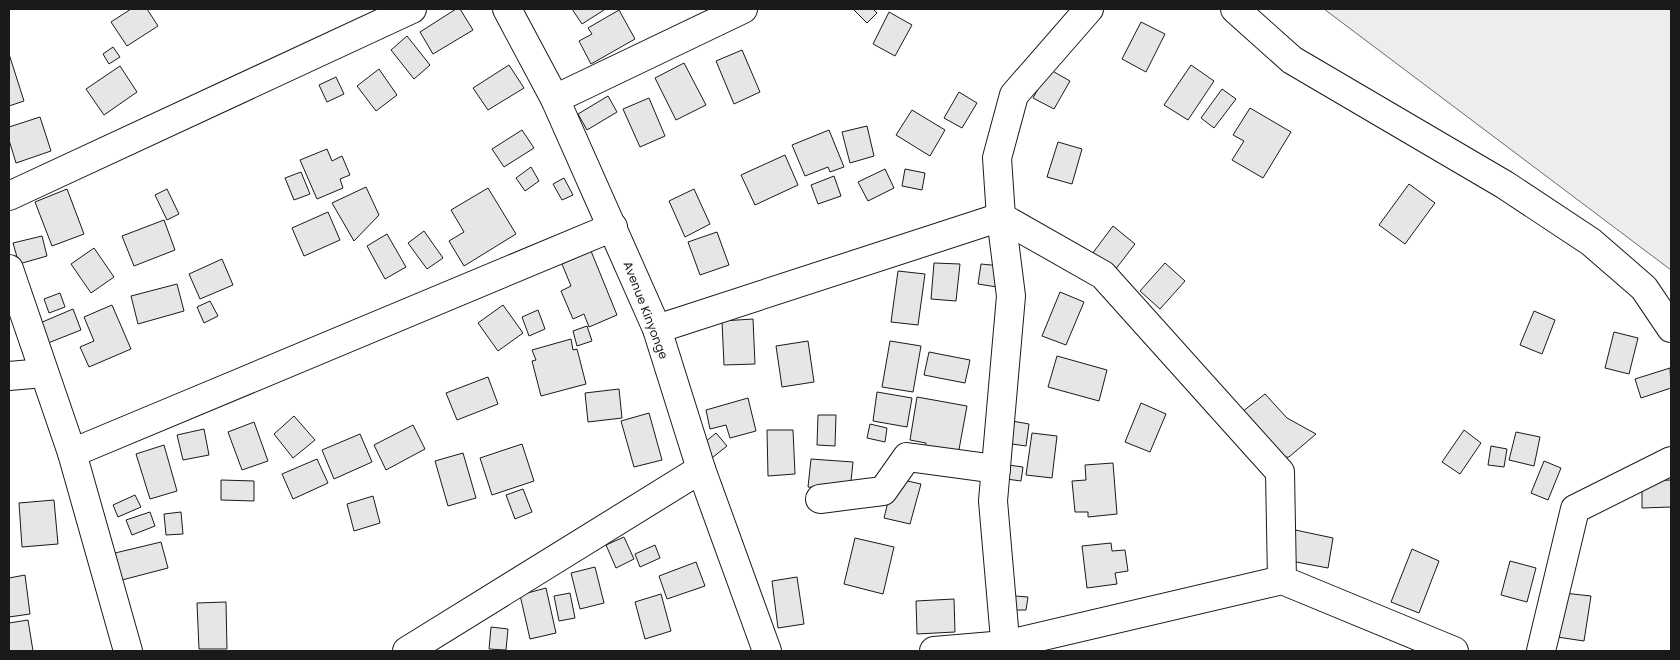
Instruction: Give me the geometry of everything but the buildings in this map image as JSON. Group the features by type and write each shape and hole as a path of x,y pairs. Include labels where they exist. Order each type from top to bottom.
{"street":[{"path":"9,196 412,9"},
{"name":"Avenue Kinyonge","path":"507,9 555,100 613,227 656,329 701,469 767,651"},
{"path":"555,100 743,9"},
{"path":"1005,648 994,501 1011,296 1001,216 997,158 1014,94 1089,9"},
{"path":"1235,9 1292,60 1505,186 1591,242 1644,288 1671,328"},
{"path":"656,329 1001,216 1103,275 1280,472 1282,580"},
{"path":"72,453 613,227"},
{"path":"9,269 72,453 128,651"},
{"path":"9,376 44,374"},
{"path":"820,498 883,490 908,457 996,469"},
{"path":"1541,651 1575,509 1671,461"},
{"path":"407,651 701,469"},
{"path":"934,651 1005,648 1282,580 1454,651"}],"shaded area":[{"path":"1324,9 1671,9 1671,270"}]}
